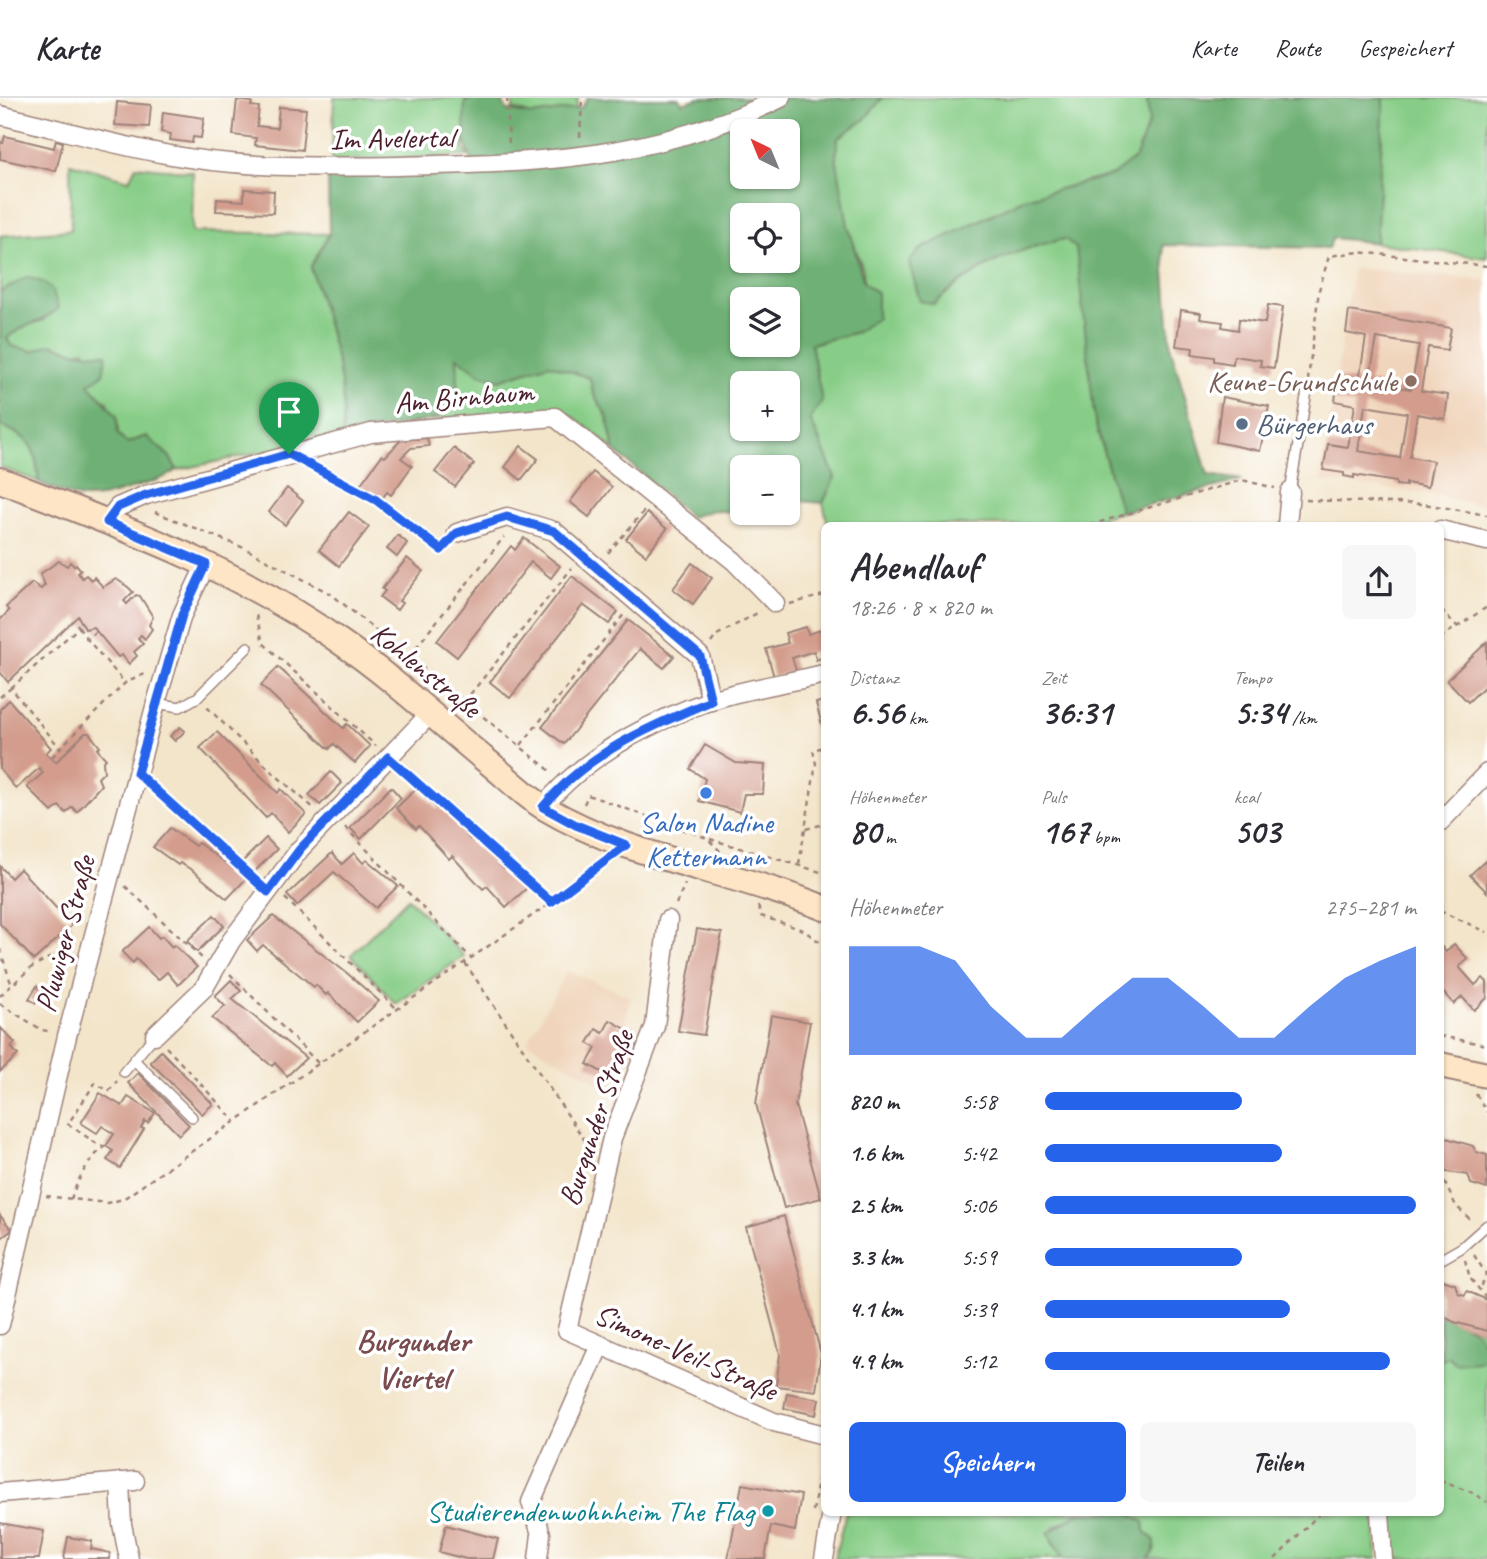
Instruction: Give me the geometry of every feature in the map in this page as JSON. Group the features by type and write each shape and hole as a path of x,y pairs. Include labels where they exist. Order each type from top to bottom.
{"main road":[{"name":"Kohlenstraße","path":"0,480 206,564 258,591 343,643 543,807 576,825 626,845 752,883 820,909"},
{"path":"1444,1067 1481,1085"}],"street":[{"name":"Im Avelertal","path":"0,114 166,154 277,168 509,164 580,158 658,144 713,127 781,98"},
{"name":"Am Birnbaum","path":"107,522 118,507 146,495 371,433 555,418 734,561 775,603"},
{"path":"1287,522 1290,492"},
{"path":"457,533 507,517 554,531 700,656 711,701"},
{"path":"1444,531 1487,541"},
{"name":"Pluwiger Straße","path":"0,1325 2,1303 67,1035 137,773 182,615 206,564"},
{"path":"543,807 564,782 637,733 711,701 821,675"},
{"path":"155,1035 204,988 231,941 327,819 430,714"},
{"path":"1444,818 1487,773"},
{"name":"Burgunder Straße","path":"567,1330 612,1138 655,1026 668,920"},
{"name":"Simone-Veil-Straße","path":"567,1330 774,1422 821,1434"},
{"path":"538,1559 541,1534 531,1502 600,1345"},
{"path":"0,1493 127,1482 122,1524 130,1559"},
{"path":"824,1559 831,1516"},
{"path":"1380,1516 1383,1559"}],"lane":[{"path":"1290,492 1307,391"},
{"path":"156,703 180,707 198,696 248,647"},
{"path":"124,1072 155,1035"},
{"path":"134,1060 192,1117"},
{"path":"1444,1258 1461,1248 1483,1227"}],"path":[{"path":"508,98 509,164"},
{"path":"580,158 583,98"},
{"path":"1307,391 1319,290 1329,256 1359,252 1487,266"},
{"path":"289,454 376,500 441,550 457,533"},
{"path":"1100,522 1242,480 1290,492 1299,499 1424,504 1487,515"},
{"path":"464,702 590,560 656,497"},
{"path":"410,655 501,541"},
{"path":"258,591 256,618 263,643 551,902"},
{"path":"700,656 717,635 775,603 787,605 821,596"},
{"path":"521,745 634,602"},
{"path":"1444,636 1487,607"},
{"path":"1444,613 1458,627"},
{"path":"74,620 86,639 125,684"},
{"path":"0,697 79,627"},
{"path":"86,639 96,631"},
{"path":"52,757 125,684 167,667"},
{"path":"11,688 60,748"},
{"path":"216,718 271,771 327,819"},
{"path":"799,864 816,764 813,750 821,748"},
{"path":"137,773 268,892"},
{"path":"576,825 588,795 707,838 821,872"},
{"path":"806,829 821,825"},
{"path":"350,833 471,958"},
{"path":"707,838 724,855"},
{"path":"30,1195 107,1203 123,1199 465,963 626,845"},
{"path":"668,920 686,881"},
{"path":"752,883 761,916 803,930 821,943"},
{"path":"128,888 215,970"},
{"path":"296,910 398,1009"},
{"path":"1444,913 1487,932"},
{"path":"0,996 11,984 69,947 89,954"},
{"path":"0,949 11,984"},
{"path":"465,963 605,1170"},
{"path":"234,977 319,1064"},
{"path":"0,1004 42,1030 67,1035"},
{"path":"1444,1037 1487,1045"},
{"path":"174,1055 235,1121"},
{"path":"71,1199 76,1185 97,1152 106,1146 100,1146 68,1124 95,1083 109,1091 124,1072"},
{"path":"1481,1085 1487,1111"},
{"path":"1444,1180 1465,1217 1483,1227 1473,1249 1478,1264 1486,1274 1481,1288"},
{"path":"1461,1248 1470,1278 1487,1298"},
{"path":"812,1521 821,1465"},
{"path":"1444,1482 1471,1492 1487,1502"},
{"path":"1275,1559 1317,1516"}],"shaded area":[{"name":"Keune-Grundschule","path":"1353,268 1487,280 1487,506 1429,494 1321,481"},
{"path":"567,971 630,996 624,1028 641,1037 615,1092 527,1042"}],"green space":[{"path":"334,98 473,98 465,102 464,149 468,156 332,161"},
{"path":"473,98 500,98 507,110 532,115 581,108 588,98 679,98 682,103 699,98 882,98 864,120 838,138 836,156 848,226 864,283 877,293 877,318 857,332 811,344 822,401 810,419 835,477 823,503 800,501 800,455 730,455 730,512 713,510 691,517 614,450 607,416 593,393 590,378 549,364 499,380 480,374 457,357 458,391 451,411 430,420 342,435 339,371 311,267 329,234 328,176 477,173 465,139 465,102"},
{"path":"513,98 578,98 576,109 532,115 513,109"},
{"path":"882,98 1147,98 1149,122 1136,158 1113,175 1025,198 919,250 934,304 963,280 1012,254 1065,238 1077,248 1095,422 1121,512 1085,522 827,522 823,503 835,477 810,419 821,401 811,344 857,332 864,283 863,270 848,226 836,156 838,138 864,120"},
{"path":"1147,98 1384,98 1376,243 1333,238 1328,248 1163,245 1171,349 1208,475 1242,480 1121,512 1095,422 1076,248 1065,239 1012,254 963,280 934,304 920,301 909,263 919,250 1025,198 1113,175 1136,157 1149,122"},
{"path":"1384,98 1487,98 1487,258 1376,243"},
{"path":"70,163 129,180 136,166 193,172 192,232 329,234 311,267 339,371 342,435 177,470 169,456 127,443 118,434 108,402 88,384 85,350 75,352 51,344 33,351 11,346 6,338 20,327 45,320 6,289 0,292 0,236 71,230"},
{"path":"27,277 41,281 49,287 58,309 7,338 11,346 33,351 51,344 75,352 107,354 103,374 89,384 117,416 118,434 127,443 146,436 169,456 177,470 154,481 93,498 74,496 39,482 31,446 20,435 0,425 0,292"},
{"path":"457,356 480,374 499,380 549,364 590,378 593,393 607,416 614,450 576,418 562,412 430,420 458,391"},
{"path":"0,425 20,435 31,446 39,482 0,467"},
{"path":"408,898 464,956 396,1004 351,955"},
{"path":"1444,1316 1454,1322 1487,1331 1487,1559 1391,1559 1389,1516 1444,1516"},
{"path":"1444,1316 1478,1334 1485,1348 1486,1358 1479,1362 1455,1364 1449,1357 1444,1359"},
{"path":"845,1516 1074,1516 1054,1527 1051,1541 1063,1559 834,1559"},
{"path":"1075,1516 1134,1516 1144,1522 1145,1531 1155,1541 1154,1551 1148,1559 1063,1559 1048,1533"},
{"path":"1134,1516 1375,1516 1377,1559 1148,1559 1154,1551 1155,1541 1145,1531 1144,1522"}],"building":[{"path":"237,100 252,102 251,106 259,107 257,126 277,128 279,107 306,109 302,150 255,145 256,138 233,135"},
{"path":"117,102 151,105 149,127 115,125"},
{"path":"163,112 204,118 201,138 193,137 192,143 170,140 171,134 161,132"},
{"path":"5,136 54,148 56,140 63,142 56,171 0,159 0,142 3,143"},
{"path":"244,189 274,191 273,213 216,211 217,199 244,201"},
{"path":"1268,305 1283,307 1274,368 1260,366 1261,360 1234,356 1233,364 1214,361 1214,357 1192,354 1193,348 1176,346 1181,310 1201,313 1200,319 1223,322 1222,327 1238,330 1239,319 1265,323"},
{"path":"1349,311 1451,328 1447,350 1428,347 1421,391 1448,395 1445,419 1417,414 1410,457 1433,461 1428,487 1406,483 1406,486 1396,485 1396,482 1354,475 1354,478 1344,476 1344,473 1323,470 1328,444 1348,447 1355,405 1335,401 1338,378 1359,381 1366,337 1346,333","holes":["1377,338 1419,345 1411,389 1369,382","1365,406 1407,413 1400,458 1358,451"]},
{"name":"Bürgerhaus","path":"1222,397 1269,406 1260,451 1216,442"},
{"path":"427,438 429,446 411,448 401,458 412,466 391,495 387,492 381,500 360,485 382,455 385,457 401,440"},
{"path":"521,446 538,459 521,480 505,467"},
{"path":"454,448 474,464 455,487 435,472"},
{"path":"593,472 612,487 589,517 570,502"},
{"path":"287,488 303,501 285,525 269,512"},
{"path":"349,512 369,527 339,566 319,550"},
{"path":"647,513 667,529 646,555 626,539"},
{"path":"398,535 407,543 397,557 387,549"},
{"path":"524,538 560,566 551,578 531,562 457,657 437,641 511,546 515,550"},
{"path":"407,558 423,571 399,601 402,603 397,610 380,597 385,591 382,589"},
{"path":"59,561 67,566 70,562 74,566 76,564 81,570 78,573 82,578 86,575 91,580 94,577 103,587 116,579 128,587 133,592 124,601 127,604 136,595 140,596 153,617 149,625 152,629 145,639 141,635 138,638 143,644 134,652 137,656 129,664 122,655 118,657 93,627 85,629 78,616 8,682 0,672 0,620 9,611 6,607 32,583 41,589 45,585 40,574"},
{"path":"692,563 712,578 693,604 673,589"},
{"path":"572,576 618,612 609,624 583,605 510,698 490,682"},
{"path":"628,620 674,656 664,668 640,649 564,744 542,727"},
{"path":"806,627 808,634 821,630 821,658 816,660 814,651 792,658 796,670 774,677 766,649 788,643 785,633"},
{"path":"1487,642 1487,684 1468,702 1447,680"},
{"path":"278,667 343,728 347,724 370,746 355,763 334,744 329,749 261,685"},
{"path":"9,700 51,748 46,753 56,762 85,733 89,733 100,747 97,749 106,759 103,762 104,772 98,778 101,785 77,812 72,807 66,813 59,806 52,812 27,787 43,773 39,768 16,789 0,769 0,709"},
{"path":"821,702 821,722 816,703"},
{"path":"180,727 185,731 175,741 170,736"},
{"path":"217,732 278,793 281,789 306,814 288,832 271,813 266,818 200,748"},
{"path":"705,745 736,763 765,765 763,794 744,794 740,812 699,801 705,779 690,769"},
{"path":"331,772 342,783 320,805 309,795"},
{"path":"391,787 401,798 361,839 350,828"},
{"path":"417,788 437,809 441,807 470,839 473,836 504,869 508,866 528,887 506,907 487,886 483,889 452,856 449,859 419,826 416,829 396,808"},
{"path":"170,828 195,846 198,843 247,878 227,899 192,870 180,863 178,865 153,847"},
{"path":"266,838 277,849 253,873 242,862"},
{"path":"332,853 342,864 354,853 363,863 367,860 398,886 376,908 334,872 297,906 287,895"},
{"path":"1487,859 1487,892 1470,875"},
{"path":"0,866 11,878 20,869 72,925 34,960 0,924"},
{"path":"214,915 224,926 197,952 187,941"},
{"path":"273,916 379,1001 357,1022 328,993 326,995 316,985 314,987 263,945 257,951 247,940"},
{"path":"149,927 159,938 162,936 172,947 174,945 197,967 178,985 167,972 158,980 136,959 133,963 122,952"},
{"path":"697,929 722,933 704,1035 678,1031"},
{"path":"1454,944 1468,959 1459,967 1475,985 1483,978 1487,982 1487,998 1474,1010 1462,997 1454,1004 1444,993 1444,950 1446,952"},
{"path":"231,980 241,991 232,999 306,1058 287,1076 275,1063 272,1066 212,1018 225,1006 215,996"},
{"path":"37,986 44,991 36,1003 29,999"},
{"path":"771,1015 810,1022 795,1105 821,1198 784,1208 756,1104"},
{"path":"610,1020 633,1033 609,1076 587,1064 596,1048 588,1043 596,1029 603,1033"},
{"path":"1,1028 15,1043 11,1047 18,1055 0,1072"},
{"path":"161,1051 213,1104 202,1114 150,1062"},
{"path":"138,1073 189,1125 179,1135 128,1083"},
{"path":"100,1093 122,1106 128,1097 155,1113 148,1123 145,1121 141,1128 144,1129 120,1168 107,1160 113,1151 106,1146 114,1134 102,1126 97,1133 81,1123"},
{"path":"1444,1137 1473,1146 1476,1152 1487,1155 1487,1189 1471,1184 1468,1175 1444,1172"},
{"path":"0,1215 12,1230 0,1239"},
{"path":"784,1216 821,1354 816,1391 776,1386 780,1354 746,1227"},
{"path":"1444,1280 1455,1284 1458,1293 1465,1295 1467,1291 1487,1300 1487,1331 1454,1322 1444,1316"},
{"path":"787,1393 819,1399 816,1415 784,1408"},
{"name":"Studierendenwohnheim The Flag","path":"742,1484 801,1495 795,1531 771,1526 765,1559 728,1559"},
{"path":"0,1523 44,1531 39,1559 0,1559"},
{"path":"446,1525 498,1539 493,1559 466,1559 439,1552"},
{"path":"68,1537 92,1541 91,1549 110,1553 109,1559 64,1559"}],"place":[{"name":"Keune-Grundschule","path":"1411,381"},
{"name":"Bürgerhaus","path":"1242,424"},
{"name":"Salon Nadine Kettermann","path":"706,793"},
{"name":"Studierendenwohnheim The Flag","path":"768,1511"}],"district":[{"name":"Burgunder Viertel","path":"413,1358"}],"route":[{"path":"289,454 376,500 441,550 457,533 507,517 554,531 583,553 634,602 700,656 711,701 637,733 564,782 543,807 576,825 626,845 591,875 551,902 388,757 300,849 268,892 137,773 182,615 206,564 107,522 118,507 146,495 289,454"}]}
